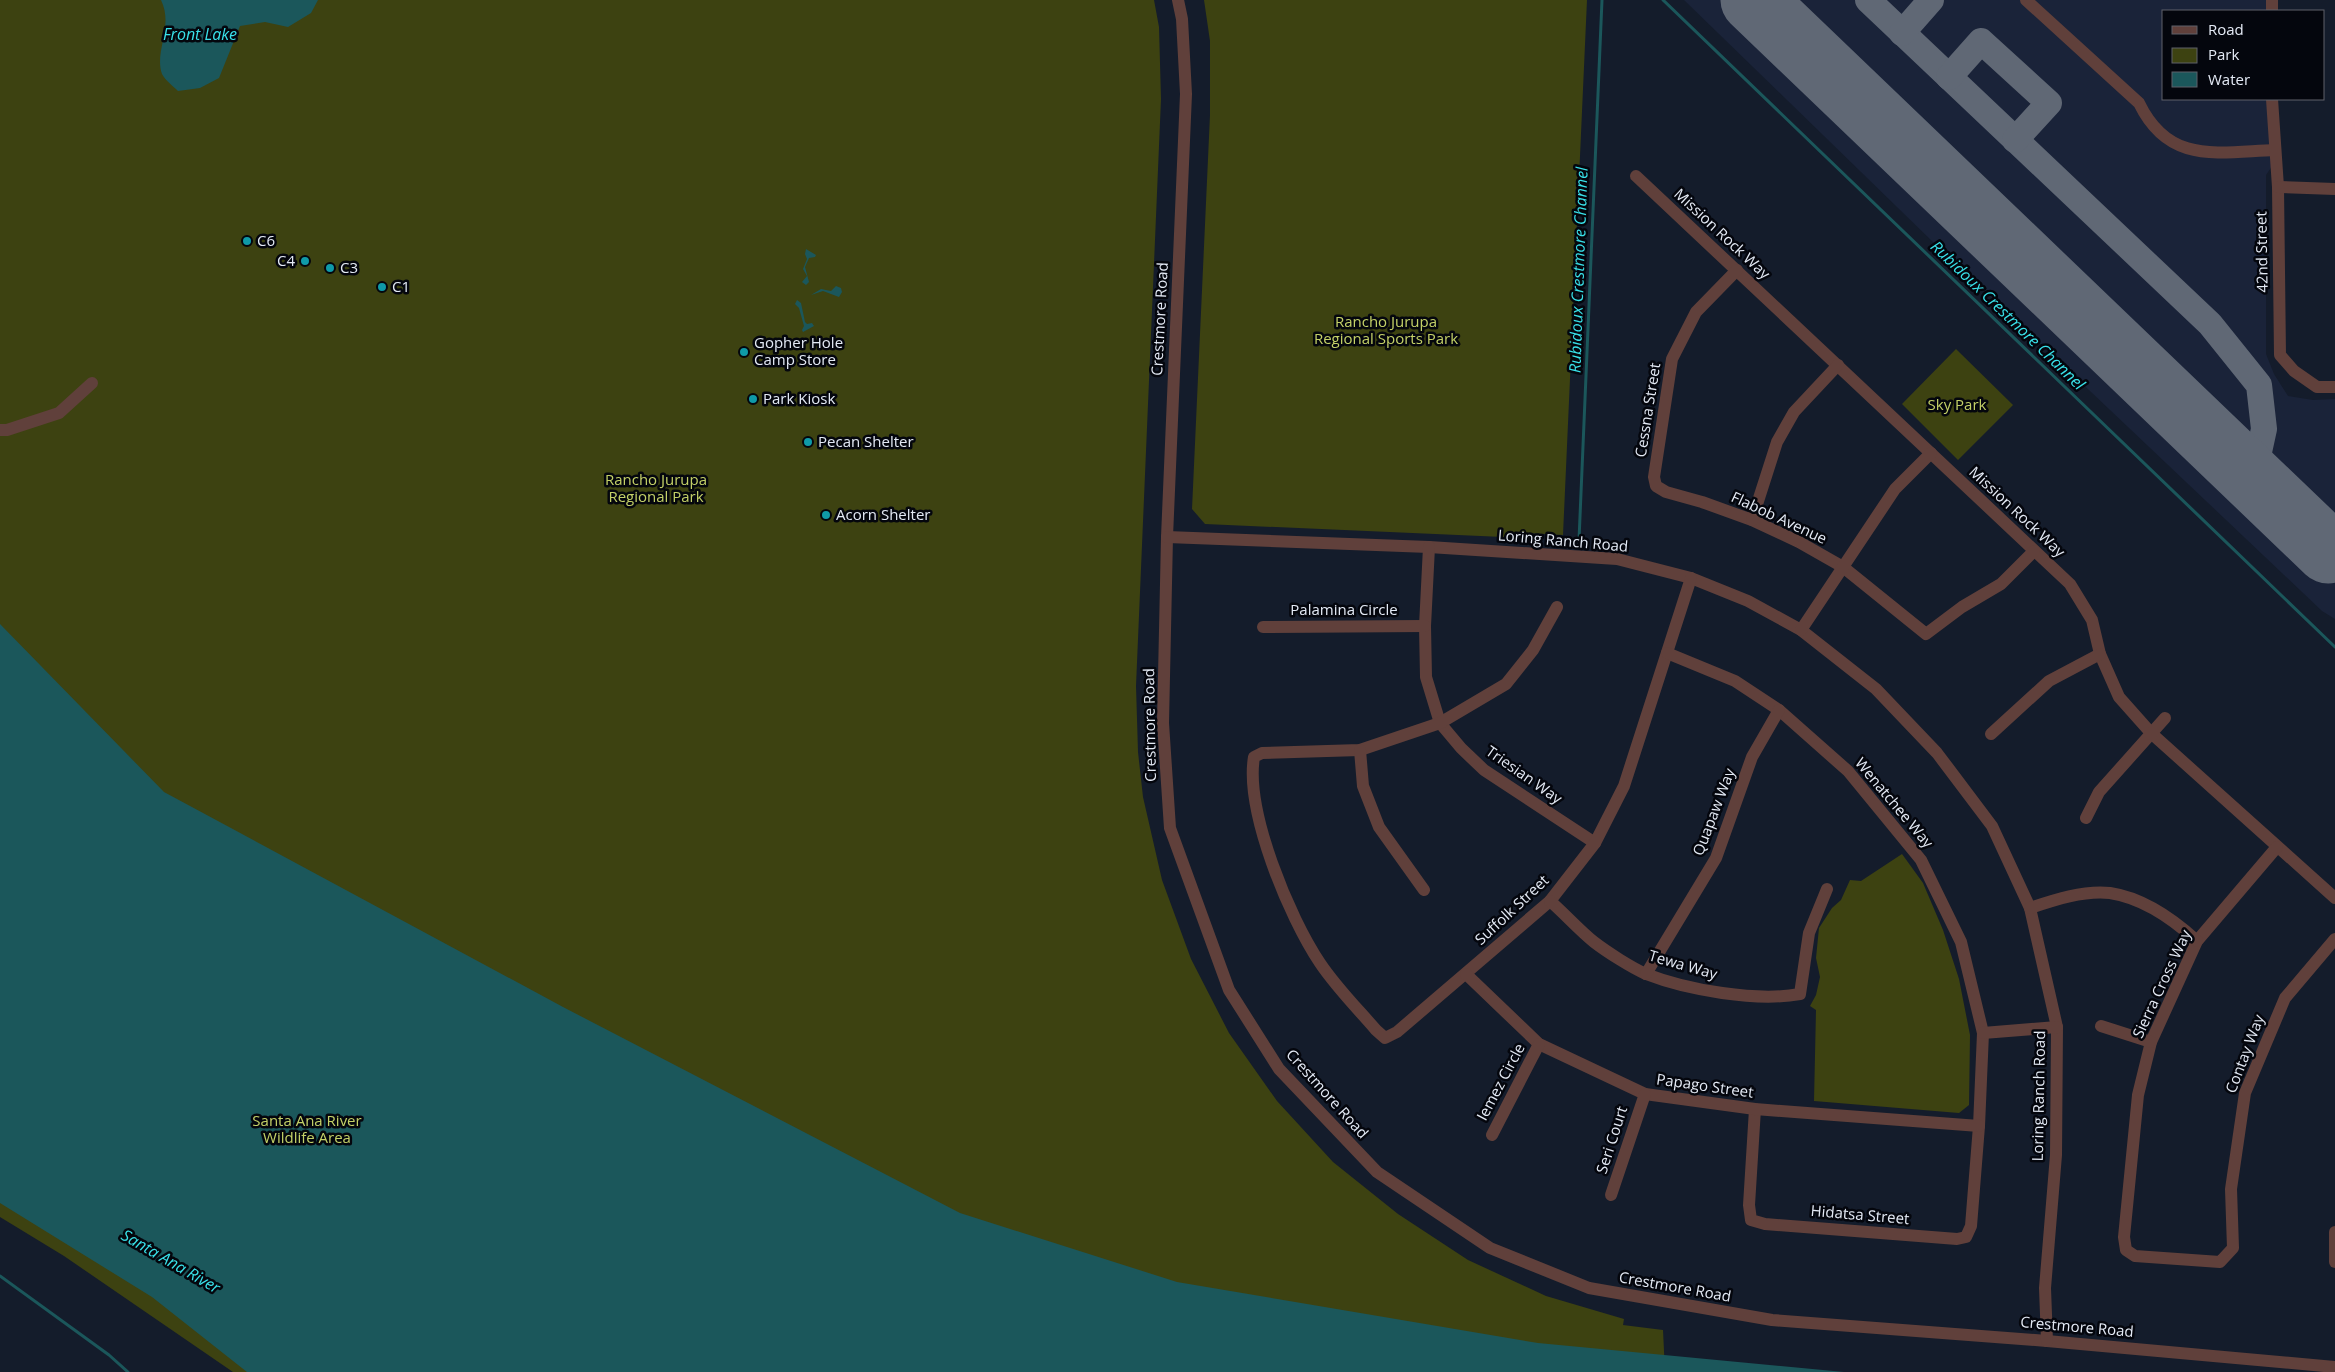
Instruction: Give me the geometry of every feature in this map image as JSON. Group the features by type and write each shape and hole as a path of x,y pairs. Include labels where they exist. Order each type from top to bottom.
{"street":[{"name":"Crestmore Road","path":"1178,0 1182,19 1186,94 1167,537 1163,722 1170,828 1229,990 1279,1069 1377,1172 1490,1248 1589,1288 1772,1320 2047,1341 2335,1367"},
{"path":"2026,0 2139,103 2147,118 2171,143 2194,152 2275,150"},
{"name":"42nd Street","path":"2272,100 2278,187 2280,355 2294,371 2317,387 2335,387"},
{"name":"Mission Rock Way","path":"1636,176 2070,584 2092,620 2100,654 2120,697 2151,733 2335,898"},
{"path":"2278,187 2335,189"},
{"name":"Cessna Street","path":"1656,486 1654,477 1672,359 1696,312 1737,270"},
{"path":"1752,520 1777,442 1794,412 1838,366"},
{"path":"0,430 7,430 59,413 92,383"},
{"path":"1801,630 1895,490 1931,453"},
{"name":"Flabob Avenue","path":"1656,486 1752,520 1798,542 1843,568 1926,634 1962,606 2001,584 2034,551"},
{"name":"Loring Ranch Road","path":"1167,537 1429,547 1616,559 1692,578 1748,601 1801,630 1876,689 1937,753 1992,826 2030,908 2057,1027 2056,1154 2045,1288 2047,1341"},
{"name":"Triesian Way","path":"1429,547 1425,626 1426,677 1440,723 1460,748 1484,770 1595,843"},
{"name":"Suffolk Street","path":"1360,750 1262,753 1254,757 1252,770 1255,806 1281,891 1320,963 1376,1030 1385,1038 1397,1032 1550,900 1595,843 1624,786 1692,578"},
{"path":"1424,890 1379,827 1363,786 1360,750 1440,723 1506,684 1533,650 1558,607"},
{"name":"Palamina Circle","path":"1263,627 1425,626"},
{"name":"Wenatchee Way","path":"1667,653 1735,681 1779,710 1848,772 1921,860 1961,942 1983,1033 1979,1126 1971,1226 1966,1237"},
{"path":"1991,734 2048,681 2100,654"},
{"name":"Quapaw Way","path":"1646,974 1716,858 1752,757 1779,710"},
{"path":"2086,818 2099,792 2165,718"},
{"name":"Sierra Cross Way","path":"2126,1250 2124,1237 2138,1095 2151,1042 2197,941 2278,846"},
{"name":"Tewa Way","path":"1550,900 1595,943 1646,974 1695,988 1739,995 1790,996 1800,994 1809,933 1827,889"},
{"path":"2030,908 2080,895 2109,893 2142,903 2172,918 2197,941"},
{"name":"Contay Way","path":"2126,1250 2135,1256 2220,1262 2233,1248 2231,1188 2245,1093 2285,998 2335,939"},
{"name":"Papago Street","path":"1466,974 1539,1044 1645,1094 1755,1109 1979,1126"},
{"path":"2101,1026 2151,1042"},
{"path":"1983,1033 2057,1027"},
{"name":"Iemez Circle","path":"1492,1135 1539,1044"},
{"name":"Seri Court","path":"1611,1195 1645,1094"},
{"name":"Hidatsa Street","path":"1755,1109 1749,1205 1751,1220 1765,1224 1957,1239 1966,1237"},
{"path":"2335,1232 2335,1262"}],"shaded area":[{"path":"1684,0 2277,0 2277,10 2162,10 2162,100 2277,100 2279,156 2266,175 2266,354 2274,374 2288,396 2313,400 2335,399 2335,619 2322,611 1934,243"}],"green space":[{"name":"Rancho Jurupa Regional Park","path":"0,0 1154,0 1159,27 1161,99 1136,686 1138,752 1143,797 1162,880 1191,959 1229,1033 1277,1101 1333,1162 1398,1214 1468,1260 1546,1296 1624,1319 1623,1325 1663,1330 1665,1372 233,1372 64,1256 0,1217"},
{"name":"Rancho Jurupa Regional Sports Park","path":"1204,0 1587,0 1563,535 1528,533 1527,538 1205,524 1192,509 1210,115 1210,41"},
{"name":"Sky Park","path":"1956,349 2013,405 1958,460 1902,404"},
{"path":"1902,854 1923,883 1943,930 1959,979 1970,1035 1969,1105 1959,1113 1814,1101 1816,1010 1810,1006 1816,995 1820,977 1816,958 1819,928 1832,908 1841,900 1850,880 1861,881"}],"water":[{"name":"Front Lake","path":"161,0 318,0 311,13 288,27 265,22 240,26 219,78 200,88 178,91 163,76 160,65 166,20"},
{"path":"806,249 816,255 809,258 805,267 809,282 806,285 802,282 807,276 803,269 807,259"},
{"path":"836,286 841,288 842,292 839,297 823,291 811,295 821,289 831,291"},
{"path":"797,300 801,303 805,322 807,324 812,323 814,326 803,332 804,326 799,308 795,304"},
{"name":"Santa Ana River","path":"0,624 164,792 563,1007 960,1213 1177,1282 1538,1343 1844,1372 247,1372 152,1297 0,1203"}],"waterway":[{"name":"Rubidoux Crestmore Channel","path":"1579,540 1602,0"},
{"name":"Rubidoux Crestmore Channel","path":"1663,0 2335,647"},
{"path":"0,1276 109,1355 128,1372"}],"taxiway":[{"path":"1868,0 2210,324 2259,385 2264,429 2257,461 2242,468"},
{"path":"1902,33 1931,0"},
{"path":"1949,77 1981,41 2049,103 2015,140"}],"runway":[{"path":"1753,0 2328,551"}],"place":[{"name":"C6","path":"247,241"},
{"name":"C4","path":"305,261"},
{"name":"C3","path":"330,268"},
{"name":"C1","path":"382,287"},
{"name":"Gopher Hole Camp Store","path":"744,352"},
{"name":"Park Kiosk","path":"753,399"},
{"name":"Pecan Shelter","path":"808,442"},
{"name":"Acorn Shelter","path":"826,515"}],"park label":[{"name":"Santa Ana River Wildlife Area","path":"307,1130"}]}
